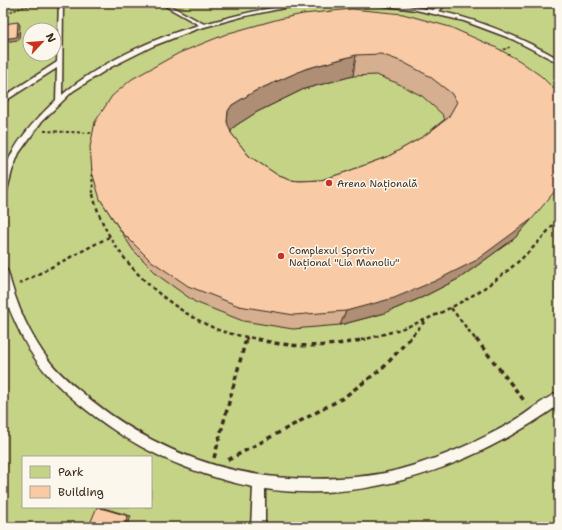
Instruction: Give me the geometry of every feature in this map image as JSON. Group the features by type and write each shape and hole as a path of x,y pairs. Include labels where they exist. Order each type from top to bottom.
{"lane":[{"path":"162,3 204,26"},
{"path":"3,190 15,153 30,131 59,100 73,88 106,66 150,46 204,26 299,4 324,3"},
{"path":"365,3 434,12 471,22 522,42 559,61"},
{"path":"434,12 446,3"},
{"path":"59,100 61,4"},
{"path":"3,100 60,64"},
{"path":"3,272 5,291 36,350 55,376 100,415 132,437 163,454 210,470 260,483 307,485 354,483 398,476 450,460 535,415 559,398"},
{"path":"258,527 260,483"}],"path":[{"path":"3,14 27,6 61,4"},
{"path":"500,51 522,42"},
{"path":"30,131 101,134"},
{"path":"92,165 90,178 98,213 109,237 135,272 174,307 217,329 279,344 324,346 366,340 397,331 427,319 451,308 484,288 516,264 538,244 557,223 559,217"},
{"path":"5,291 109,237"},
{"path":"451,308 535,415"},
{"path":"210,470 342,398 384,368 427,319"},
{"path":"210,470 247,337"}],"green space":[{"name":"Complexul Sportiv Național \"Lia Manoliu\"","path":"3,3 559,3 559,527 3,527"}],"building":[{"name":"Arena Națională","path":"352,9 403,14 450,27 497,48 520,61 541,76 559,94 559,186 532,219 475,261 435,281 394,298 346,311 294,315 239,306 188,286 150,260 121,231 100,199 92,172 90,147 95,122 112,96 132,79 179,53 229,33 303,14","holes":["381,54 403,62 429,76 451,93 457,102 448,118 424,136 389,156 321,180 290,180 279,176 249,156 231,133 227,122 228,111 232,105 255,91 305,69 356,55"]},
{"path":"18,22 17,37 3,39 3,24"},
{"path":"97,508 128,516 124,527 89,526"}],"place":[{"name":"Arena Națională","path":"329,183"},
{"name":"Complexul Sportiv Național \"Lia Manoliu\"","path":"281,256"}]}
